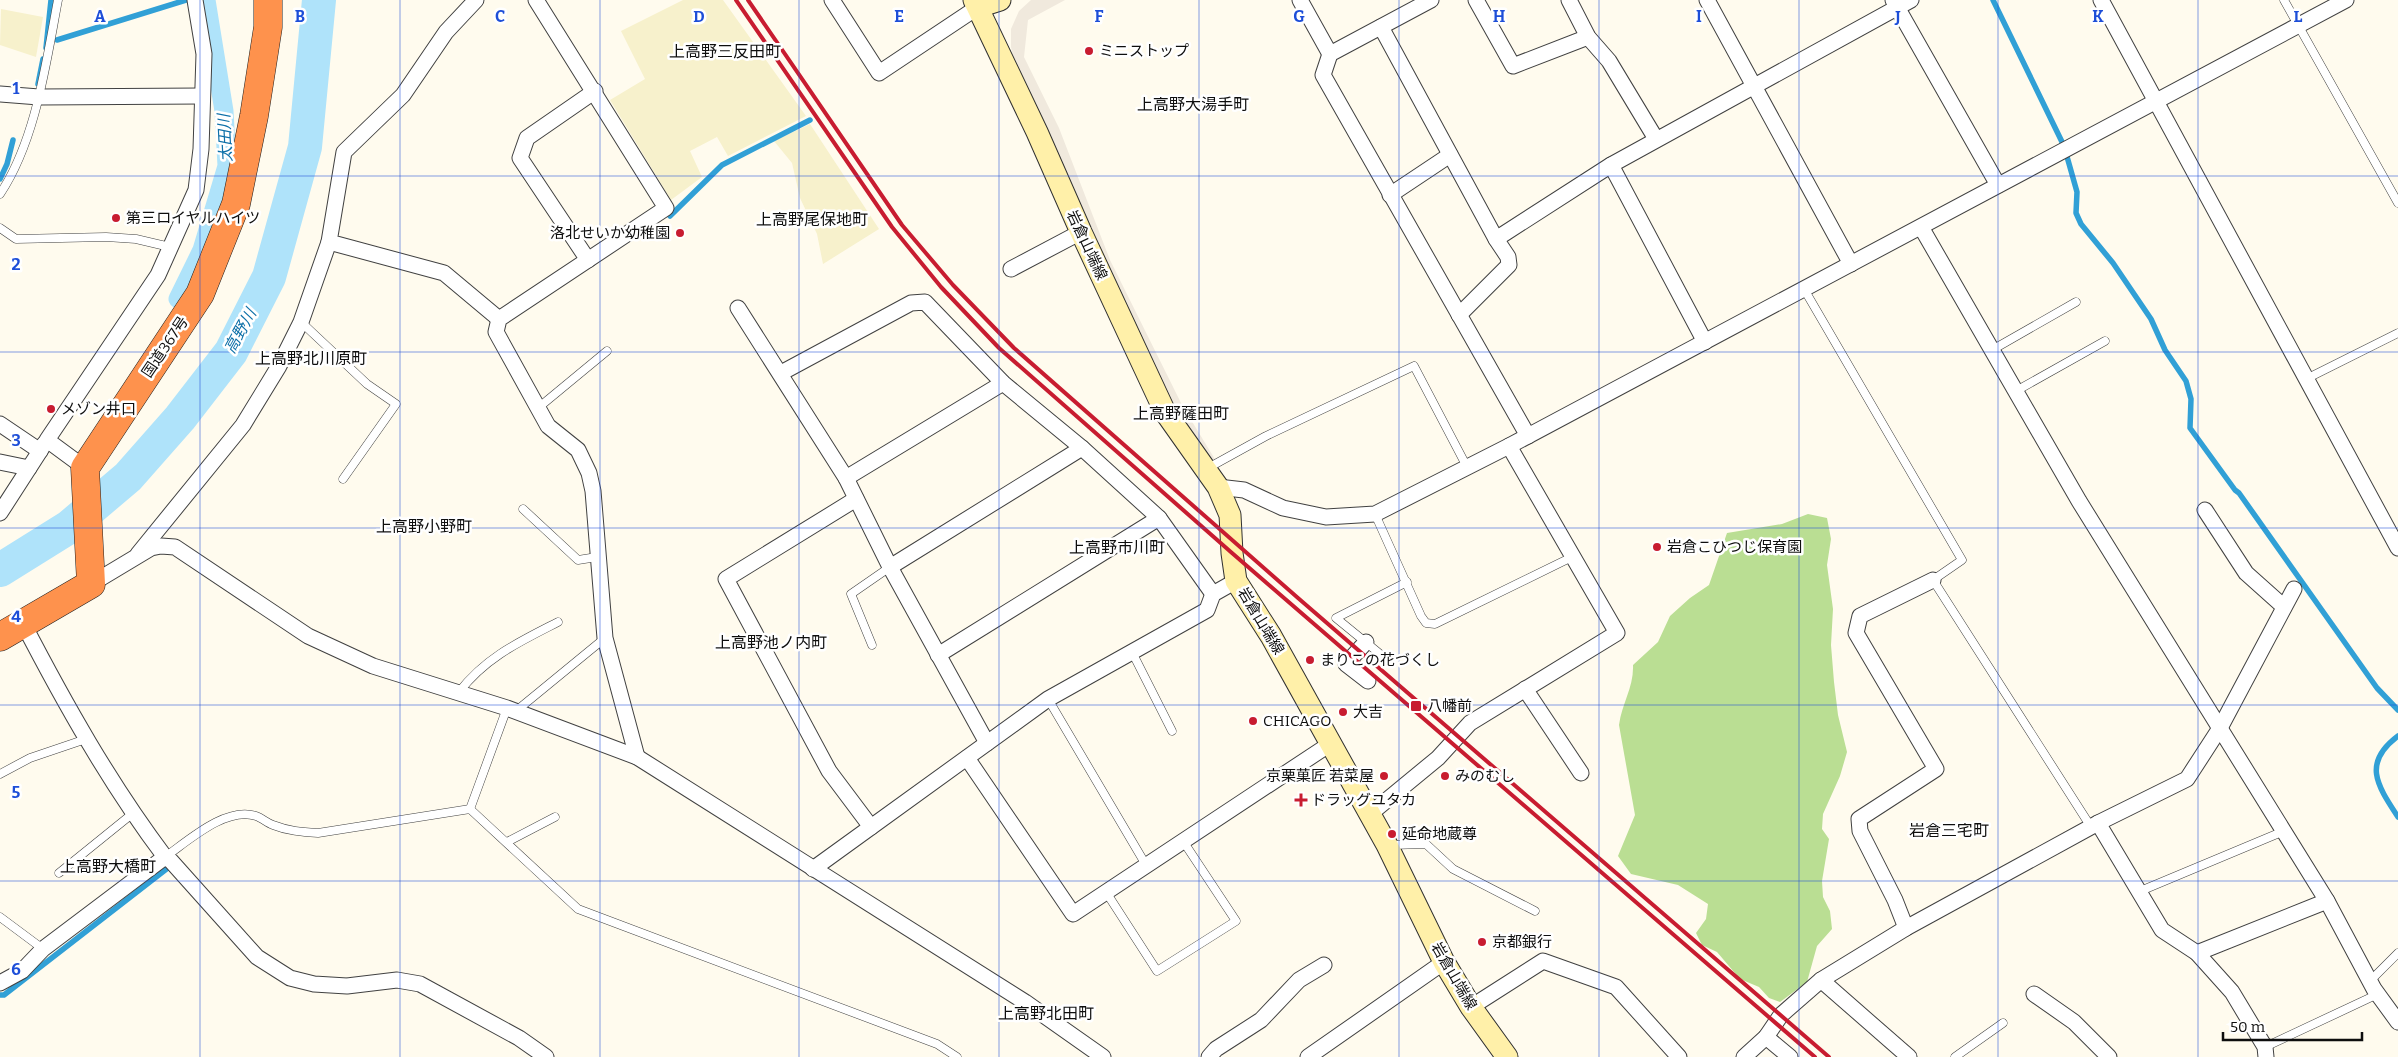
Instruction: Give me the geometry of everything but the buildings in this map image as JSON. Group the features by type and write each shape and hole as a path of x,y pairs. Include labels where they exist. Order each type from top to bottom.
{"highway":[{"name":"国道367号","path":"84,472 200,294 236,204 254,116 268,27 268,0"},
{"path":"11,630 91,576 84,472"}],"main road":[{"path":"978,2 1000,0"},
{"name":"岩倉山端線","path":"978,2 1081,232 1165,412 1190,450 1218,487 1230,516 1236,581 1271,636 1387,845 1444,962 1502,1056"}],"street":[{"path":"0,513 158,275 196,190 201,149 204,54 195,0"},
{"path":"134,559 242,426 301,322 329,242 344,152 403,95 446,32 476,0"},
{"path":"536,0 595,91 666,208 499,319 496,332 548,426 578,450 589,473 594,491 597,557 605,638 636,757"},
{"path":"832,0 878,73 978,2"},
{"path":"1300,0 1330,54"},
{"path":"1431,0 1330,54 1322,75 1528,436"},
{"path":"1476,0 1513,66 1588,37"},
{"path":"1569,0 1588,37 1609,61 1656,140"},
{"path":"1707,0 1851,264"},
{"path":"1496,238 1610,165 1754,86 1895,4 1911,0"},
{"path":"2101,0 2398,548"},
{"path":"1218,487 1244,490 1283,508 1326,517 1375,514 1528,436 2346,0"},
{"path":"1895,4 1998,185"},
{"path":"1380,27 1496,238 1508,256 1509,265 1459,315"},
{"path":"588,260 520,158 527,138 595,91"},
{"path":"0,94 39,97 202,96"},
{"path":"1390,195 1450,155"},
{"path":"1610,165 1705,342"},
{"path":"1921,226 2079,501 2327,901 2374,988 2398,1022"},
{"path":"1012,270 1081,232"},
{"path":"329,242 444,273 499,319"},
{"path":"781,373 912,303 925,302 1003,383 1082,448 1159,518 1214,594"},
{"path":"738,308 846,478 890,566 987,744"},
{"path":"846,478 1003,383"},
{"path":"0,424 43,446 84,472"},
{"path":"1370,814 1438,758 1470,723 1617,632 1509,446"},
{"path":"890,566 1082,448"},
{"path":"0,462 30,468"},
{"path":"856,499 726,579 829,771 871,827"},
{"path":"2205,510 2246,573 2284,606"},
{"path":"938,655 1159,518"},
{"path":"91,576 134,559 151,548 161,546 175,547 308,636 373,666 512,710 636,757 1025,1002 1103,1057"},
{"path":"1906,928 1895,900 1860,831 1859,818 1936,769 1856,633 1860,616 1933,580"},
{"path":"813,870 1048,699 1207,610 1214,594 1236,581"},
{"path":"1744,1057 1766,1037 1781,1015 1821,980 1906,928 2095,825 2187,778 2220,728 2294,588"},
{"path":"11,630 86,739 132,814 165,857 171,860 257,957 290,978 314,984 347,986 398,980 420,984 519,1038 546,1057"},
{"path":"1366,642 1346,664 1368,680"},
{"path":"1525,689 1581,773"},
{"path":"967,758 1073,914 1330,744"},
{"path":"2095,825 2162,930 2197,953 2232,992 2265,1052"},
{"path":"0,983 22,971 43,949 165,857"},
{"path":"2197,953 2327,901"},
{"path":"1471,1007 1543,961 1616,987 1679,1057"},
{"path":"1308,1057 1444,962"},
{"path":"1210,1057 1216,1049 1260,1020 1299,980 1324,965"},
{"path":"1821,980 1909,1057"},
{"path":"2034,994 2074,1022 2107,1056"},
{"path":"1766,1037 1790,1057"}],"lane":[{"path":"0,194 23,146 39,97 58,0"},
{"path":"2284,0 2398,203"},
{"path":"0,228 16,238 106,237 136,239 170,247"},
{"path":"1804,289 1962,560 1933,580 2095,825"},
{"path":"1992,350 2076,302"},
{"path":"301,322 367,384 396,404 343,479"},
{"path":"2306,379 2398,333"},
{"path":"2016,391 2105,341"},
{"path":"538,408 607,351"},
{"path":"1206,469 1266,436 1414,366 1467,467"},
{"path":"522,509 578,560 597,557"},
{"path":"1375,514 1421,616 1426,622 1435,624 1572,557"},
{"path":"872,645 851,594 890,566"},
{"path":"1385,658 1336,618 1407,582"},
{"path":"459,692 471,676 502,651 558,622"},
{"path":"470,809 512,710 605,638"},
{"path":"1132,652 1172,732"},
{"path":"1048,699 1146,865"},
{"path":"0,774 30,758 86,739"},
{"path":"470,809 578,909 937,1044 957,1057"},
{"path":"165,857 220,819 244,814 257,816 271,825 295,832 318,833 470,809"},
{"path":"59,873 132,814"},
{"path":"507,842 555,817"},
{"path":"2138,892 2284,831"},
{"path":"1106,892 1157,971 1236,921 1183,841"},
{"path":"1387,845 1426,844 1453,868 1535,911"},
{"path":"0,917 43,949"},
{"path":"2265,1052 2374,988 2398,953"},
{"path":"1955,1057 2003,1022"}],"shaded area":[{"path":"683,0 723,0 806,116 728,156 717,137 690,151 702,177 671,200 610,100 645,79 621,31"},
{"path":"1031,0 1065,0 1028,20 1024,57 1059,128 1110,260 1182,405 1216,461 1212,464 1175,411 1099,255 1044,121 1014,61 1011,47 1011,29 1019,11"},
{"path":"1,9 43,17 36,57 0,45"},
{"path":"810,124 879,229 823,264 817,234 800,198 792,163 774,141"}],"green space":[{"path":"1808,514 1827,518 1831,539 1827,565 1833,609 1831,645 1838,715 1847,752 1840,776 1823,814 1822,829 1829,839 1822,881 1823,897 1830,911 1832,929 1817,946 1807,982 1780,1002 1769,998 1759,987 1740,979 1717,952 1702,945 1696,933 1706,919 1708,904 1678,885 1631,874 1618,856 1635,815 1619,725 1632,681 1633,665 1658,642 1670,616 1690,598 1709,585 1727,533 1782,524"}],"waterway":[{"path":"46,48 51,0"},
{"path":"57,40 186,0"},
{"name":"太田川","path":"178,299 202,250 227,166 224,111 206,0"},
{"name":"高野川","path":"0,570 69,527 128,477 180,418 231,352 269,277 305,147 319,0"},
{"path":"1993,0 2064,146 2077,192 2076,213 2081,224 2113,263 2151,319 2165,350 2186,381 2191,399 2190,428 2239,493 2377,688 2398,710"},
{"path":"38,84 43,59"},
{"path":"670,216 722,165 810,120"},
{"path":"0,179 7,164 13,140"},
{"path":"2398,736 2387,746 2380,756 2377,765 2379,784 2398,817"},
{"path":"0,995 4,995 169,867"}],"railway":[{"path":"736,0 892,227 941,287 999,348 1232,553 1815,1057"},
{"path":"748,0 902,225 953,285 1014,348 1298,598 1829,1057"}],"place":[{"name":"ミニストップ","path":"1089,51"},
{"name":"第三ロイヤルハイツ","path":"116,218"},
{"name":"洛北せいか幼稚園","path":"680,233"},
{"name":"メゾン井口","path":"51,409"},
{"name":"岩倉こひつじ保育園","path":"1657,547"},
{"name":"まりこの花づくし","path":"1310,660"},
{"name":"八幡前","path":"1416,706"},
{"name":"大吉","path":"1343,712"},
{"name":"CHICAGO","path":"1253,721"},
{"name":"京栗菓匠 若菜屋","path":"1384,776"},
{"name":"みのむし","path":"1445,776"},
{"name":"ドラッグユタカ","path":"1301,800"},
{"name":"延命地蔵尊","path":"1392,834"},
{"name":"京都銀行","path":"1482,942"}],"district":[{"name":"上高野三反田町","path":"725,51"},
{"name":"上高野大湯手町","path":"1193,104"},
{"name":"上高野尾保地町","path":"812,219"},
{"name":"上高野北川原町","path":"311,358"},
{"name":"上高野薩田町","path":"1181,413"},
{"name":"上高野小野町","path":"424,526"},
{"name":"上高野市川町","path":"1117,547"},
{"name":"上高野池ノ内町","path":"771,642"},
{"name":"岩倉三宅町","path":"1949,830"},
{"name":"上高野大橋町","path":"108,866"},
{"name":"上高野北田町","path":"1046,1013"}]}
